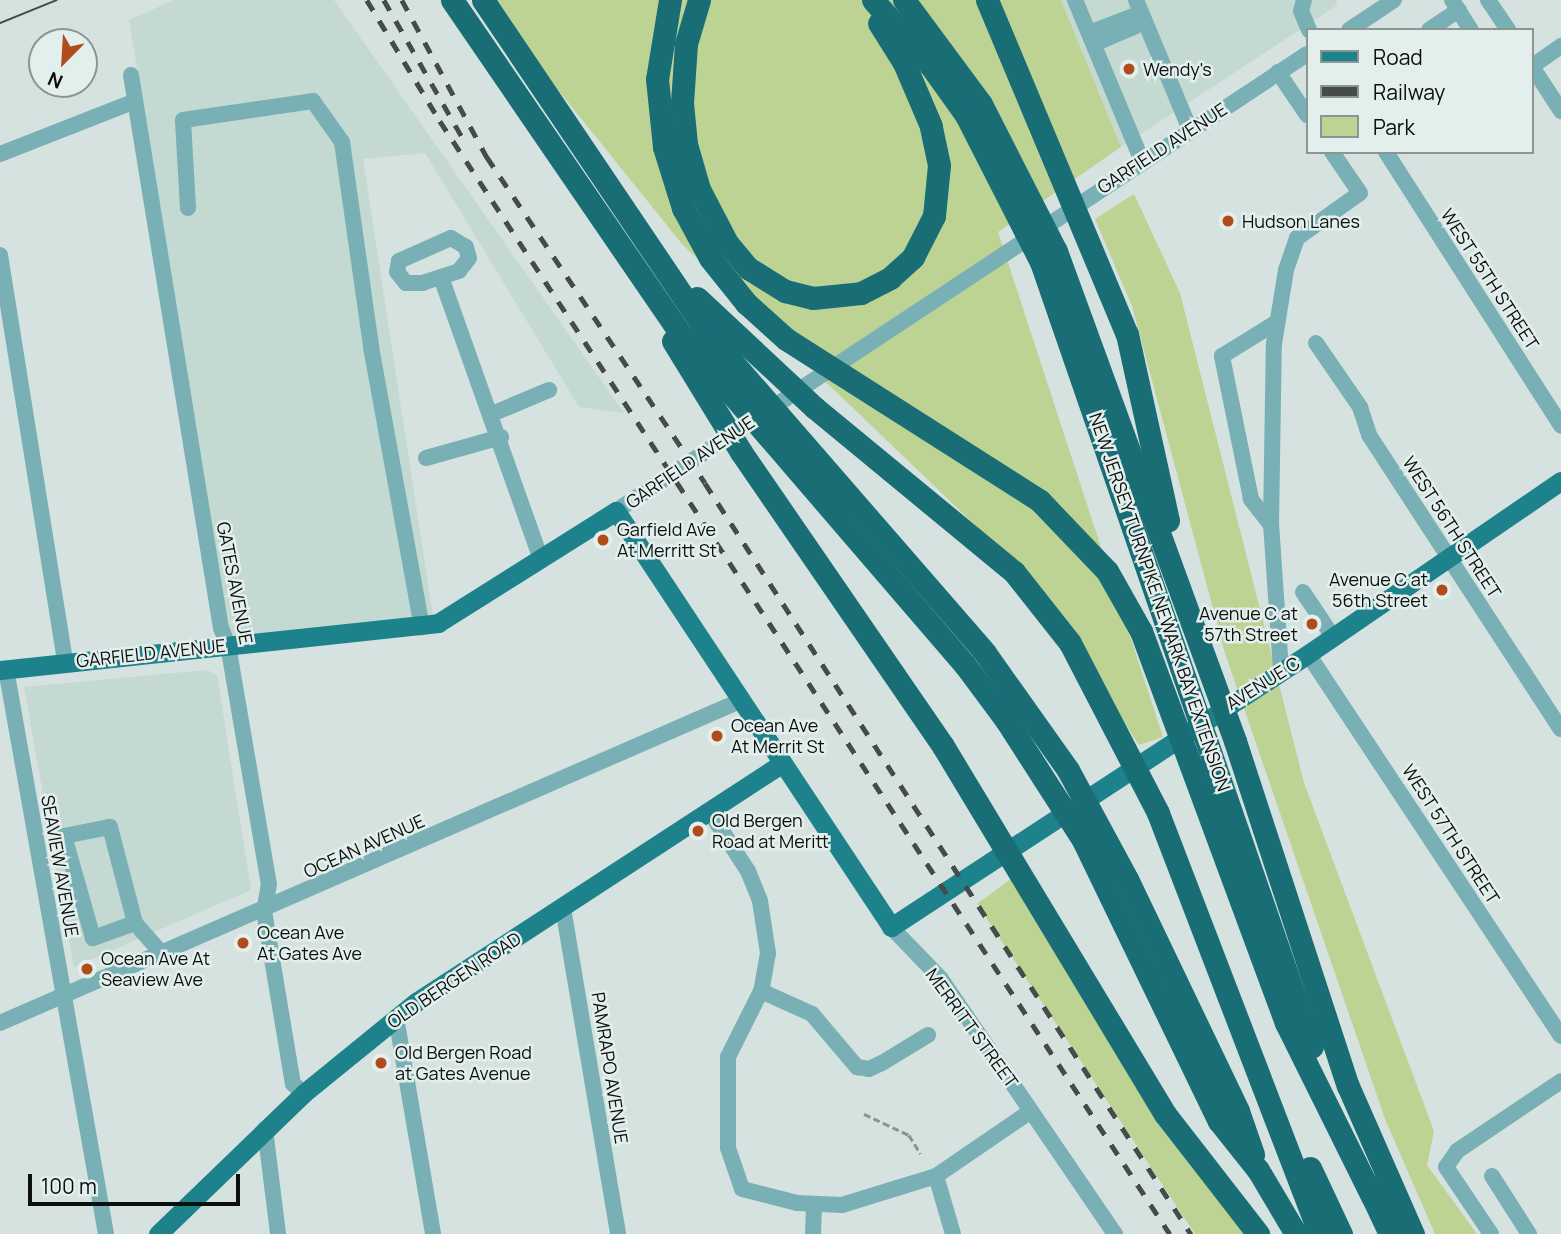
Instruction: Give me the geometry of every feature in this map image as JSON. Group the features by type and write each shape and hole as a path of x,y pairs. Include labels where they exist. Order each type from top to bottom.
{"highway":[{"path":"483,0 709,335 746,396"},
{"path":"670,0 660,46 659,113 669,168 683,208 727,282 768,323 808,354 1040,501 1074,532 1131,611 1286,1023 1372,1196"},
{"path":"699,0 686,44 682,103 686,144 699,189 727,243 758,277 785,291 828,299 861,293 901,269 925,238 937,201 936,145 925,108 904,63 864,0"},
{"name":"NEW JERSEY TURNPIKE NEWARK BAY EXTENSION","path":"873,0 931,66 1028,210"},
{"name":"NEW JERSEY TURNPIKE NEWARK BAY EXTENSION","path":"904,0 981,104 1048,257 1184,598 1235,741 1348,1086 1413,1234"},
{"path":"988,0 1087,231 1127,334 1186,587 1184,598"},
{"path":"458,8 628,262 717,416 901,684 1007,850 1165,1114 1258,1234"},
{"path":"647,246 778,375 1014,572 1070,643 1136,763 1202,922 1217,974 1320,1234"},
{"name":"NEW JERSEY TURNPIKE NEWARK BAY EXTENSION","path":"1048,257 1189,690 1318,1065 1390,1234"},
{"path":"628,262 778,433 1058,776 1092,834 1219,1121 1258,1170 1296,1234"},
{"path":"1202,922 1227,967 1340,1234"}],"main road":[{"name":"AVENUE C","path":"891,927 1136,763 1308,654 1561,481"},
{"name":"GARFIELD AVENUE","path":"3,669 422,627 438,623 540,556 616,511"},
{"name":"MERRITT STREET","path":"616,511 742,700 780,765 891,927"},
{"name":"OLD BERGEN ROAD","path":"158,1234 304,1093 396,1017 780,765"}],"street":[{"path":"1075,0 1142,161"},
{"path":"1304,0 1301,11 1308,28"},
{"path":"1352,28 1371,6 1394,0"},
{"path":"1488,0 1507,28"},
{"path":"1431,28 1455,5 1470,28"},
{"path":"1091,38 1141,12 1190,130"},
{"path":"1533,65 1561,47"},
{"name":"GARFIELD AVENUE","path":"616,511 1306,55"},
{"path":"1533,68 1561,111"},
{"path":"1278,72 1306,114"},
{"name":"GATES AVENUE","path":"131,75 220,628 228,645 269,884 264,911 293,1084 304,1093"},
{"path":"0,154 135,101"},
{"path":"188,208 183,120 313,101 342,142 371,346 422,627"},
{"path":"1281,670 1271,524 1277,322 1297,238 1360,193 1333,154"},
{"name":"WEST 55TH STREET","path":"1391,154 1561,426"},
{"path":"0,255 65,662"},
{"path":"442,280 492,414 540,556"},
{"path":"1271,524 1251,499 1222,356 1277,322"},
{"name":"WEST 56TH STREET","path":"1316,343 1448,556 1561,729"},
{"path":"492,414 549,390"},
{"path":"426,458 500,438"},
{"path":"1304,592 1333,636"},
{"name":"WEST 57TH STREET","path":"1308,654 1561,1036"},
{"name":"SEAVIEW AVENUE","path":"3,669 65,995 106,1234"},
{"name":"OCEAN AVENUE","path":"0,1023 163,955 742,700"},
{"path":"709,811 748,871 760,901 768,953 761,991 727,1057 728,1148 738,1183 747,1192 814,1205 842,1205 936,1176 1031,1111"},
{"path":"135,923 93,938 64,836 110,827 135,923 163,955"},
{"name":"PAMRAPO AVENUE","path":"563,908 618,1234"},
{"name":"MERRITT STREET","path":"891,927 942,979 1115,1234"},
{"path":"761,991 812,1014 857,1066 869,1069 928,1035"},
{"path":"396,1017 433,1234"},
{"path":"1491,1234 1446,1167 1457,1151 1561,1081"},
{"path":"265,1129 278,1234"},
{"path":"936,1176 953,1234"},
{"path":"1492,1176 1529,1234"},
{"path":"813,1234 814,1205"}],"path":[{"path":"864,1114 909,1135 920,1154"}],"shaded area":[{"path":"174,0 334,0 624,413 579,407 425,153 363,159 434,623 232,644 129,20"},
{"path":"1061,0 1337,0 1336,6 1121,147"},
{"path":"207,670 217,675 251,890 74,967 24,687"}],"green space":[{"path":"486,0 1061,0 1121,147 998,232 1163,737 1139,745 1024,572 682,244"},
{"path":"1134,194 1180,293 1304,783 1434,1131 1427,1165 1477,1234 1435,1234 1385,1119 1225,653 1132,306 1095,219"},
{"path":"1012,878 1246,1234 1195,1234 977,904"}],"tram line":[{"path":"0,23 57,0"}],"railway":[{"path":"367,0 440,121 1170,1234"},
{"path":"384,0 462,137"},
{"path":"402,0 487,157 705,483 1191,1234"}],"place":[{"name":"Wendy's","path":"1129,69"},
{"name":"Hudson Lanes","path":"1228,221"},
{"name":"Garfield Ave At Merritt St","path":"603,540"},
{"name":"Avenue C at 56th Street","path":"1442,590"},
{"name":"Avenue C at 57th Street","path":"1312,624"},
{"name":"Ocean Ave At Merrit St","path":"717,736"},
{"name":"Old Bergen Road at Meritt","path":"698,831"},
{"name":"Ocean Ave At Gates Ave","path":"243,943"},
{"name":"Ocean Ave At Seaview Ave","path":"87,969"},
{"name":"Old Bergen Road at Gates Avenue","path":"381,1063"}]}
